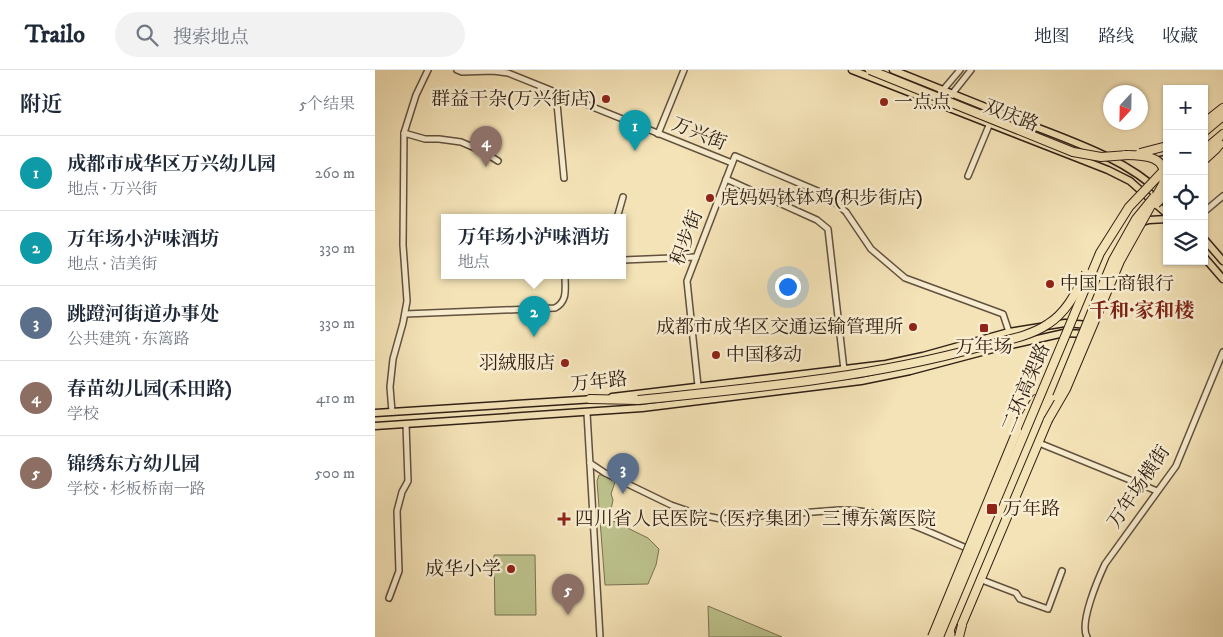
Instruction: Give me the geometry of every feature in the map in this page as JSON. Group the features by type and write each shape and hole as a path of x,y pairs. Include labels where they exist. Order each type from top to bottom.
{"highway":[{"path":"869,70 1073,152 1101,157 1125,155 1150,157 1163,167 1164,179 1148,213"},
{"path":"1208,120 1223,108"},
{"path":"1207,130 1223,118"},
{"path":"1208,147 1223,134"},
{"path":"1208,156 1222,144"},
{"path":"1125,155 1163,147"},
{"name":"二环高架路","path":"936,637 1100,253 1129,207 1163,172"},
{"name":"二环高架路","path":"958,637 1116,253 1136,219 1147,204 1163,189"},
{"path":"1047,420 1066,389 1131,239 1163,194"},
{"path":"591,399 638,400 796,382 891,368 1025,335 1049,324 1070,303 1100,253"},
{"path":"936,637 1017,431 1040,392"}],"main road":[{"name":"双庆路","path":"852,70 1108,170 1130,181 1163,210"},
{"name":"双庆路","path":"893,70 1095,152 1131,169 1163,192"},
{"path":"1208,132 1223,118"},
{"path":"1208,153 1222,144"},
{"path":"1095,152 1142,156 1163,152"},
{"path":"936,637 974,551 1101,246 1130,202 1163,171"},
{"path":"958,637 1116,258 1132,228 1153,201 1163,194"},
{"path":"1132,228 1141,222 1163,219"},
{"path":"1208,244 1223,261"},
{"path":"1208,262 1223,279"},
{"name":"万年路","path":"375,413 591,399 845,370 923,356 1009,332 1068,323 1089,326"},
{"name":"万年路","path":"375,426 521,415 587,413 812,387 887,377 1065,332 1085,334"},
{"path":"810,374 816,375 819,380 817,385 812,387"}],"street":[{"path":"392,412 390,387 393,359 405,314 406,286 403,245 404,133 428,70"},
{"name":"万兴街","path":"457,70 462,72 493,71 509,73 732,163"},
{"path":"658,134 684,70"},
{"path":"937,103 943,90 960,70"},
{"path":"946,106 952,94 971,70"},
{"path":"556,93 564,178"},
{"path":"968,176 990,123"},
{"path":"404,133 425,139 461,142 482,151 498,161"},
{"path":"732,163 735,156 827,195 846,212 871,249 905,278 1003,314 1009,332"},
{"name":"积步街","path":"698,386 687,281 732,163"},
{"path":"726,179 817,220 828,229 845,370"},
{"path":"1208,209 1223,196"},
{"path":"618,214 623,197"},
{"path":"626,260 696,258"},
{"path":"405,314 555,308 562,305 565,297 565,279"},
{"name":"万年场横街","path":"1087,637 1084,630 1097,580 1105,564 1175,466 1223,352"},
{"path":"587,413 600,637"},
{"path":"389,598 399,571 397,511 401,492 408,481 406,424"},
{"path":"1039,443 1157,491"},
{"path":"589,463 605,473 671,505 721,520 853,509 890,517 974,551"},
{"path":"982,580 1016,593 1019,599 1048,609 1062,571"}],"green space":[{"path":"599,475 615,482 611,494 613,500 609,519 648,538 659,549 656,565 648,584 605,585 597,481"},
{"path":"494,555 535,555 536,615 495,615"},
{"path":"708,606 782,637 709,637"}],"place":[{"name":"群益干杂(万兴街店)","path":"606,99"},
{"name":"一点点","path":"884,102"},
{"name":"成都市成华区万兴幼儿园","path":"635,151"},
{"name":"春苗幼儿园(禾田路)","path":"486,167"},
{"name":"虎妈妈钵钵鸡(积步街店)","path":"710,198"},
{"name":"中国工商银行","path":"1050,284"},
{"name":"成都市成华区交通运输管理所","path":"913,327"},
{"name":"万年场","path":"984,328"},
{"name":"万年场小泸味酒坊","path":"534,337"},
{"name":"中国移动","path":"716,355"},
{"name":"羽絨服店","path":"565,363"},
{"name":"跳蹬河街道办事处","path":"623,494"},
{"name":"万年路","path":"992,509"},
{"name":"四川省人民医院（医疗集团）三博东篱医院","path":"564,519"},
{"name":"成华小学","path":"511,569"},
{"name":"锦绣东方幼儿园","path":"568,615"}],"district":[{"name":"千和·家和楼","path":"1142,311"}]}
